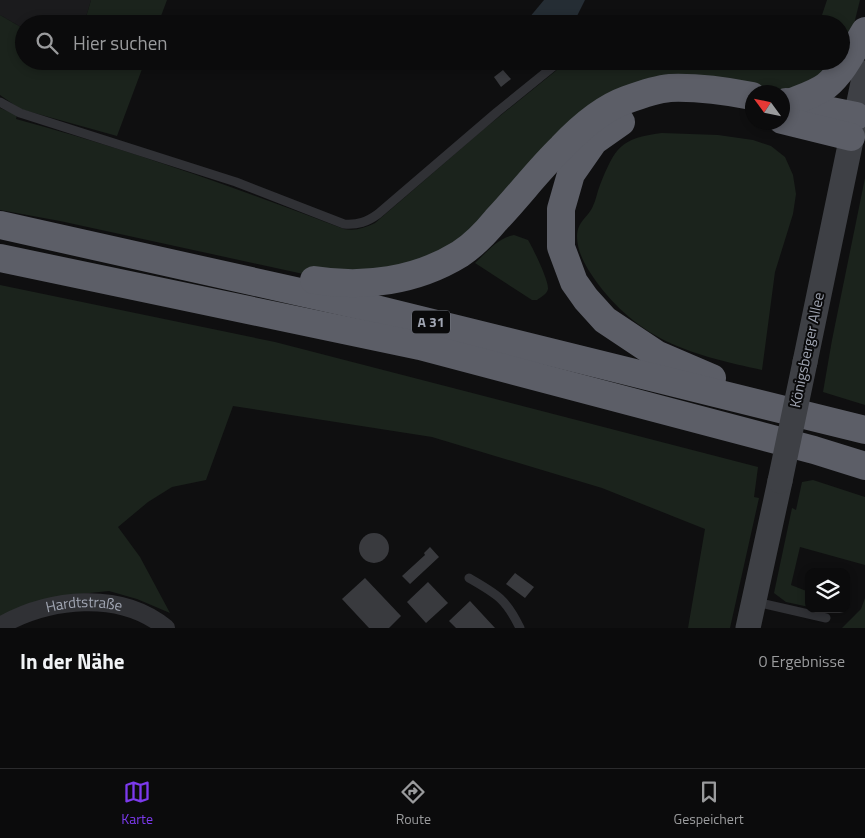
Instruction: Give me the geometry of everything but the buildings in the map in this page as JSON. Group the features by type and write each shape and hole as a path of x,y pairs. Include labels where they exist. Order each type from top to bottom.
{"highway":[{"path":"850,55 865,31"},
{"path":"790,105 826,86 840,70"},
{"path":"97,246 187,256 319,281 352,284 387,282 422,273 461,253 496,221 550,158 583,126 604,111 625,100 668,88 730,91 745,94"},
{"path":"745,113 702,106 679,105 631,116 612,127 594,141 571,174 561,209 561,246 574,282 605,320 656,354 716,380 828,412 865,430"},
{"path":"790,109 854,127"},
{"name":"A 31","path":"0,226 376,309 865,430"},
{"name":"A 31","path":"0,258 420,346 814,450 865,466"},
{"path":"814,450 834,470 865,479"}],"main road":[{"name":"Königsberger Allee","path":"748,628 865,73"}],"street":[{"name":"Hardtstraße","path":"0,626 34,610 84,602 103,602 142,613 166,628"}],"lane":[{"path":"0,102 20,113 236,182 344,224 356,225 368,221 378,214 549,70"},
{"path":"469,578 496,593 511,609 520,628"},
{"path":"754,601 826,618"}],"shaded area":[{"path":"0,0 91,0 87,15 15,15 15,24 0,15"},
{"path":"91,0 167,0 161,15 87,15"},
{"path":"544,0 585,0 578,15 532,15"},
{"path":"827,0 860,0 850,34 850,15 822,15"},
{"path":"0,15 15,24 15,70 142,70 117,136 20,109 0,95"},
{"path":"557,70 832,70 827,77 790,89 790,85 745,85 745,87 665,81 481,224 425,264 308,275 60,221 0,210 0,108 17,115 16,119 182,170 344,229 360,229 375,223 485,128"},
{"path":"662,133 718,135 753,140 771,146 785,157 793,175 796,194 793,214 775,272 762,370 692,352 652,333 615,304 594,279 581,255 577,243 579,226 593,206 605,172 615,154 628,142 648,135"},
{"path":"865,178 865,405 823,392"},
{"path":"514,235 528,240 546,279 548,289 537,300 532,300 475,263 497,242"},
{"path":"0,285 275,342 758,467 754,497 759,498 730,628 688,628 705,529 602,488 432,437 233,406 206,480 172,487 148,502 118,527 140,557 170,613 137,599 109,591 61,596 0,622"},
{"path":"813,480 865,497 865,565 800,547 791,585 805,590 805,606 786,602 774,593 792,508 796,510 802,482"},
{"path":"865,598 865,628 842,628 861,609"}]}
